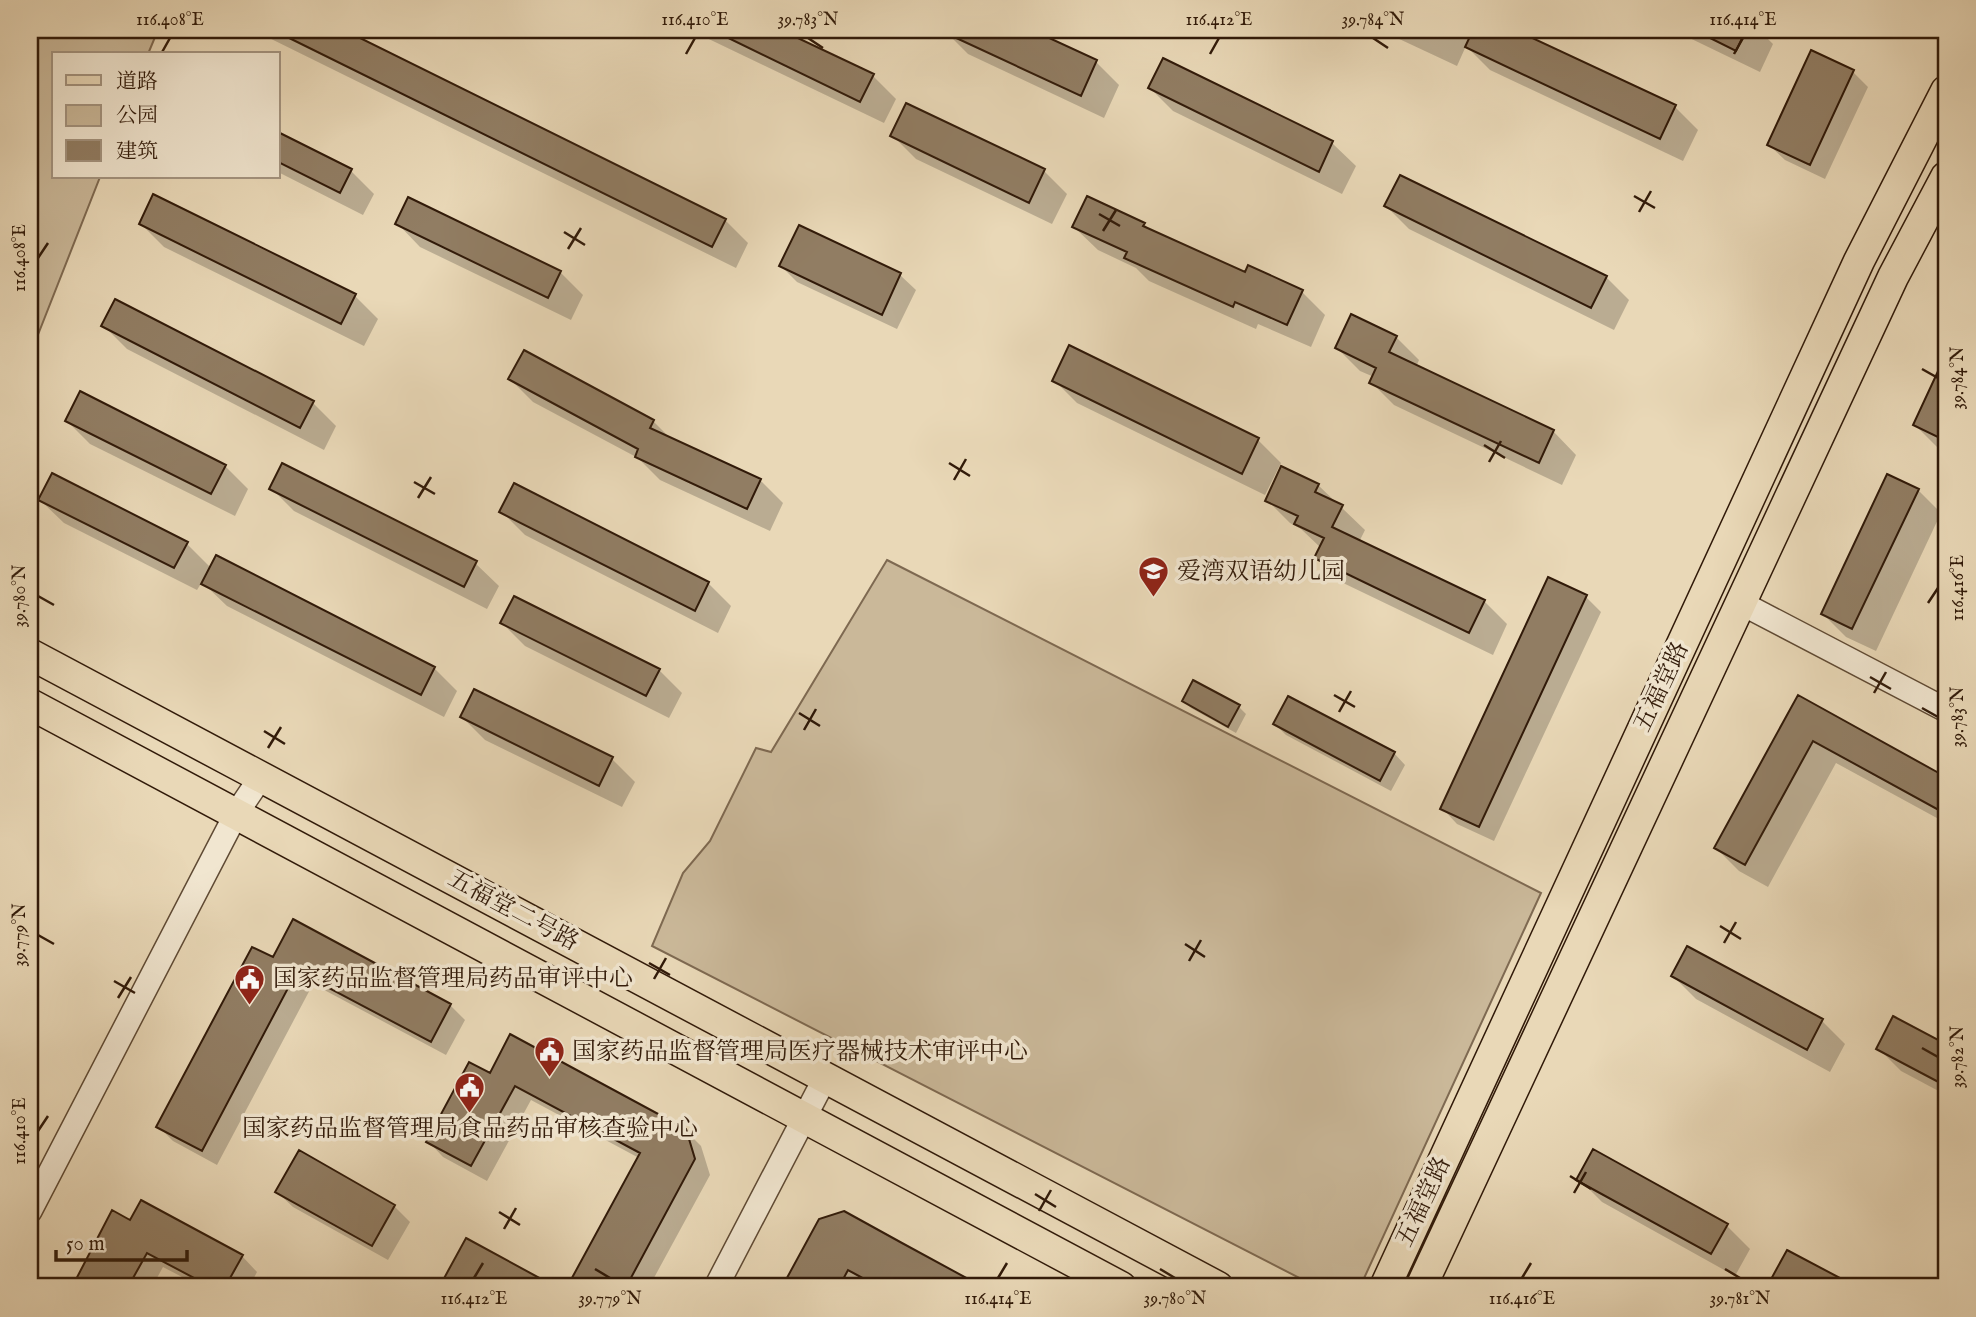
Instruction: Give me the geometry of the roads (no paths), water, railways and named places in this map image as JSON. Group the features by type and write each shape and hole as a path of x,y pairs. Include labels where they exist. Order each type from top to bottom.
{"main road":[{"name":"五福堂路","path":"1385,1287 1859,261 1946,90"},
{"name":"五福堂路","path":"1421,1287 1893,277 1946,177"},
{"name":"五福堂二号路","path":"30,654 1218,1287"},
{"name":"五福堂二号路","path":"30,704 1121,1287"}],"street":[{"path":"1741,603 1946,710"},
{"path":"30,1211 236,814 261,777"},
{"path":"716,1287 825,1078"}],"place":[{"name":"爱湾双语幼儿园","path":"1154,599"},
{"name":"国家药品监督管理局药品审评中心","path":"250,1006"},
{"name":"国家药品监督管理局医疗器械技术审评中心","path":"549,1079"},
{"name":"国家药品监督管理局食品药品审核查验中心","path":"470,1114"}]}
